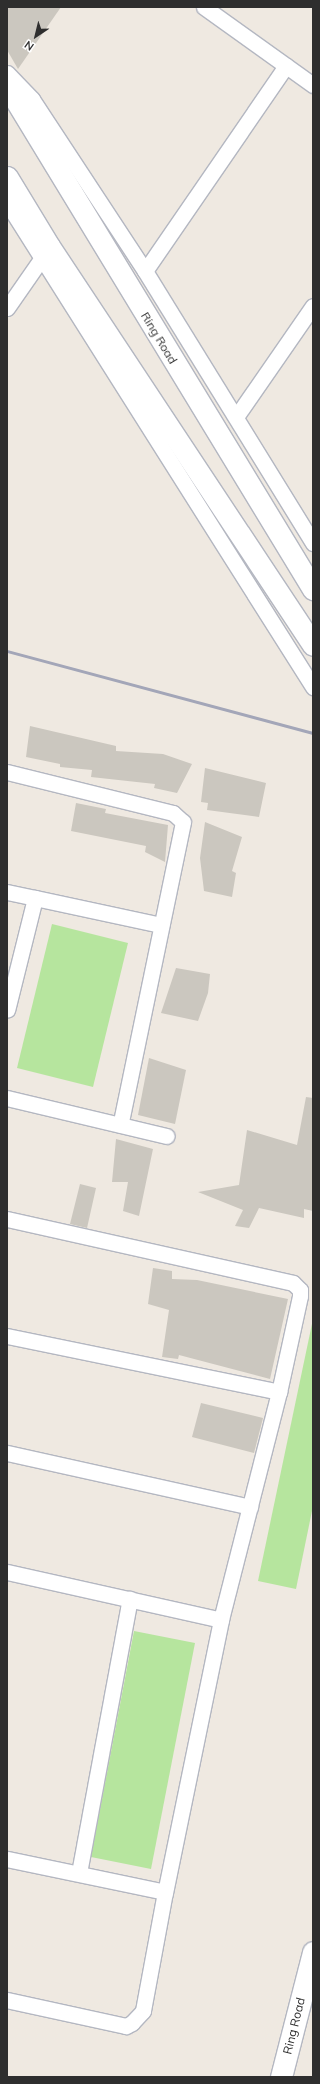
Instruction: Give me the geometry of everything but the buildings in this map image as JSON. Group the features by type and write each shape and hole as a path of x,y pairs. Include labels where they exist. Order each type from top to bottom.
{"street":[{"path":"204,7 313,85"},
{"path":"145,271 286,66"},
{"path":"7,73 32,99 145,271 313,543"},
{"name":"Ring Road","path":"7,86 313,589"},
{"path":"7,177 49,246 313,645"},
{"path":"7,203 313,687"},
{"path":"7,308 41,259"},
{"path":"236,417 313,306"},
{"path":"7,772 173,813 181,818 184,826 161,925 120,1125"},
{"path":"7,892 161,925"},
{"path":"7,1010 35,898"},
{"path":"7,1098 167,1136"},
{"path":"7,1219 293,1284 300,1290 300,1296 279,1392 221,1620 143,2011 132,2023 126,2026 7,2000"},
{"path":"7,1336 279,1392"},
{"path":"7,1453 250,1507"},
{"path":"7,1572 221,1620"},
{"path":"79,1873 130,1599"},
{"path":"7,1859 166,1892"},
{"name":"Ring Road","path":"281,2077 313,1952"}],"green space":[{"path":"52,924 128,943 93,1087 17,1068"},
{"path":"313,1319 313,1506 296,1589 258,1581"},
{"path":"134,1631 195,1643 151,1869 91,1857"}],"railway":[{"path":"7,651 313,733"}]}
